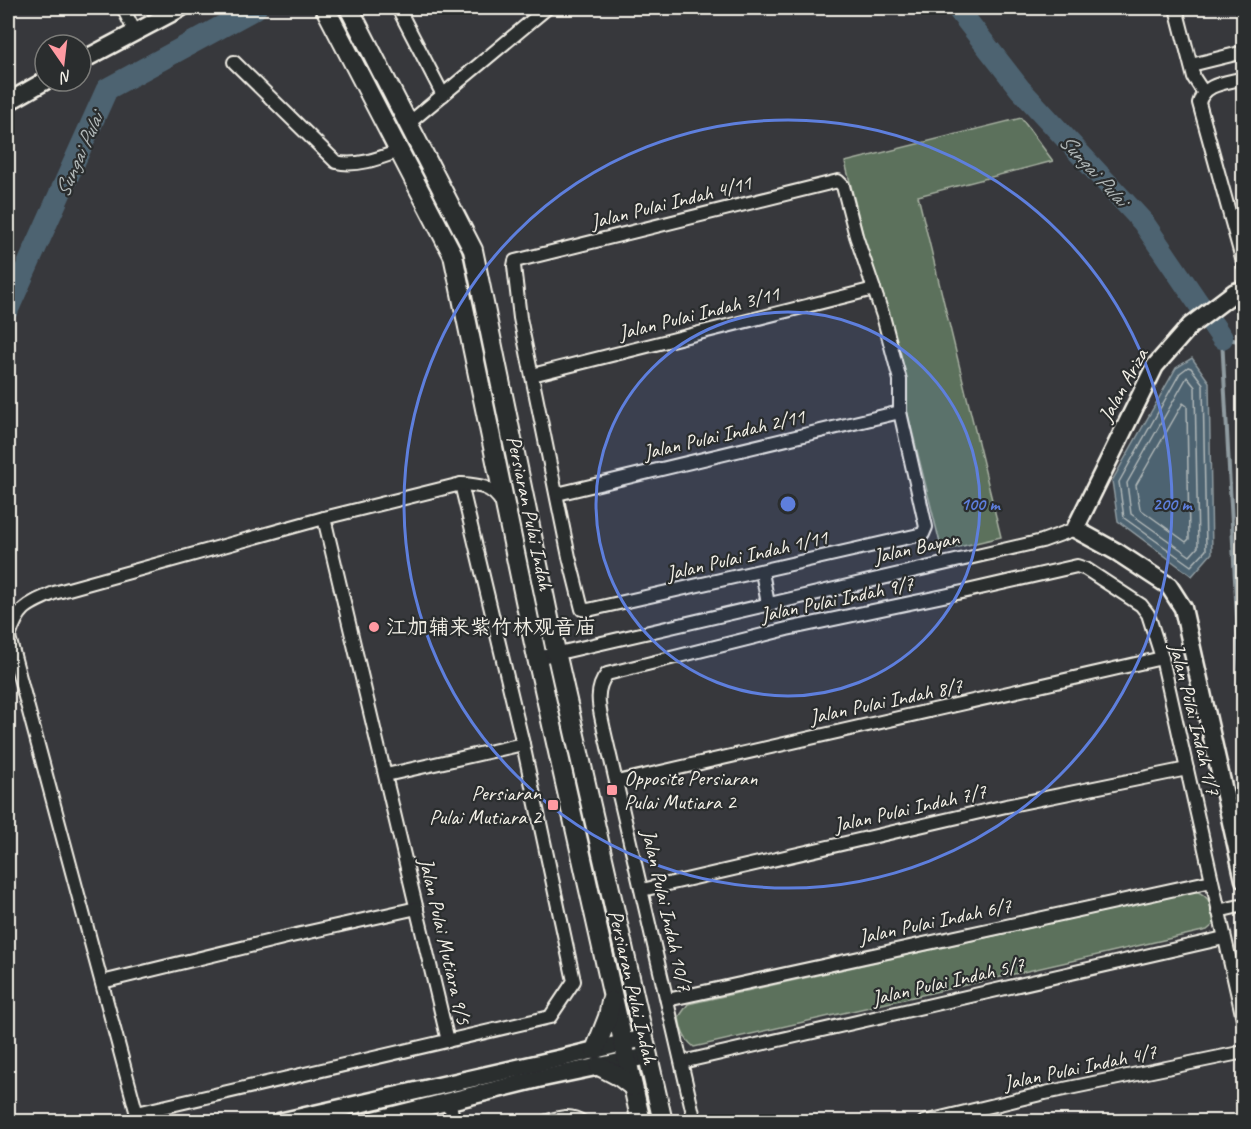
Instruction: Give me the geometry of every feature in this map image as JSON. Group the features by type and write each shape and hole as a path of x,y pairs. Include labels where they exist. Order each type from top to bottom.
{"main road":[{"name":"Persiaran Pulai Indah","path":"325,8 453,255 537,657 641,1122"},
{"name":"Persiaran Pulai Indah","path":"349,8 474,250 556,652 663,1122"},
{"path":"357,68 394,114 409,123 407,130 409,144 424,199"},
{"path":"612,997 597,1058 633,1087"}],"street":[{"path":"123,8 135,32"},
{"path":"93,55 181,8"},
{"path":"398,8 443,95"},
{"path":"409,123 546,8"},
{"path":"1176,8 1195,82 1204,93"},
{"path":"1191,65 1244,52"},
{"path":"234,62 336,162 349,164 399,151"},
{"path":"1244,78 1214,86 1201,96 1199,107 1244,266"},
{"path":"8,102 33,88"},
{"name":"Jalan Pulai Indah 4/11","path":"532,375 520,318 514,266 517,260 838,182 843,186 856,236 874,289"},
{"path":"874,289 900,380 900,412"},
{"name":"Jalan Pulai Indah 3/11","path":"532,375 874,289"},
{"name":"Jalan Ariza","path":"1075,529 1155,366 1190,326 1239,290"},
{"path":"532,375 557,494"},
{"name":"Jalan Pulai Indah 2/11","path":"557,494 900,412"},
{"name":"Jalan Pulai Indah 1/11","path":"557,494 581,607 588,610 924,534 926,527 900,412"},
{"path":"461,484 523,744 574,981 550,1017 138,1117 9,637 15,619 27,605 54,593 324,518 461,484 481,485 493,491 506,512"},
{"name":"Jalan Pulai Mutiara 9/5","path":"324,518 448,1041"},
{"path":"1075,529 1169,585 1183,608 1244,880"},
{"name":"Jalan Bayan","path":"537,657 1042,541 1075,529"},
{"name":"Jalan Pulai Indah 1/7","path":"1077,566 1086,569 1141,605 1148,614 1162,658 1244,1023"},
{"name":"Jalan Pulai Indah 9/7","path":"607,674 787,629 1077,566"},
{"path":"762,572 768,604"},
{"name":"Jalan Pulai Indah 8/7","path":"617,782 1162,658"},
{"name":"Jalan Pulai Indah 10/7","path":"607,674 600,683 598,702 695,1122"},
{"path":"386,775 523,744"},
{"name":"Jalan Pulai Indah 7/7","path":"642,890 1006,806 1186,769"},
{"name":"Jalan Pulai Indah 6/7","path":"667,1000 1212,881"},
{"path":"1218,911 1244,905"},
{"path":"102,982 417,908"},
{"name":"Jalan Pulai Indah 5/7","path":"682,1062 1224,938"},
{"path":"279,1122 646,1047"},
{"name":"Jalan Pulai Indah 4/7","path":"924,1122 1045,1093 1244,1052"},
{"path":"366,1122 537,1079 597,1058"},
{"path":"449,1101 454,1122"},
{"path":"545,1122 576,1116 582,1122"}],"green space":[{"path":"1021,118 1053,161 918,196 1001,537 942,551 845,162"},
{"path":"1195,891 1205,896 1213,909 1213,925 1207,930 694,1047 685,1037 681,1026 679,1017 688,1004"}],"water":[{"path":"1192,358 1209,382 1212,553 1192,576 1118,521 1112,481 1176,368"}],"waterway":[{"name":"Sungai Pulai","path":"8,309 107,89 256,8"},
{"name":"Sungai Pulai","path":"957,8 1020,89 1143,222 1222,338"},
{"path":"1244,342 1222,338 1240,673 1244,689"}],"place":[{"name":"江加辅来紫竹林观音庙","path":"374,627"},
{"name":"Opposite Persiaran Pulai Mutiara 2","path":"612,790"},
{"name":"Persiaran Pulai Mutiara 2","path":"553,805"}]}
